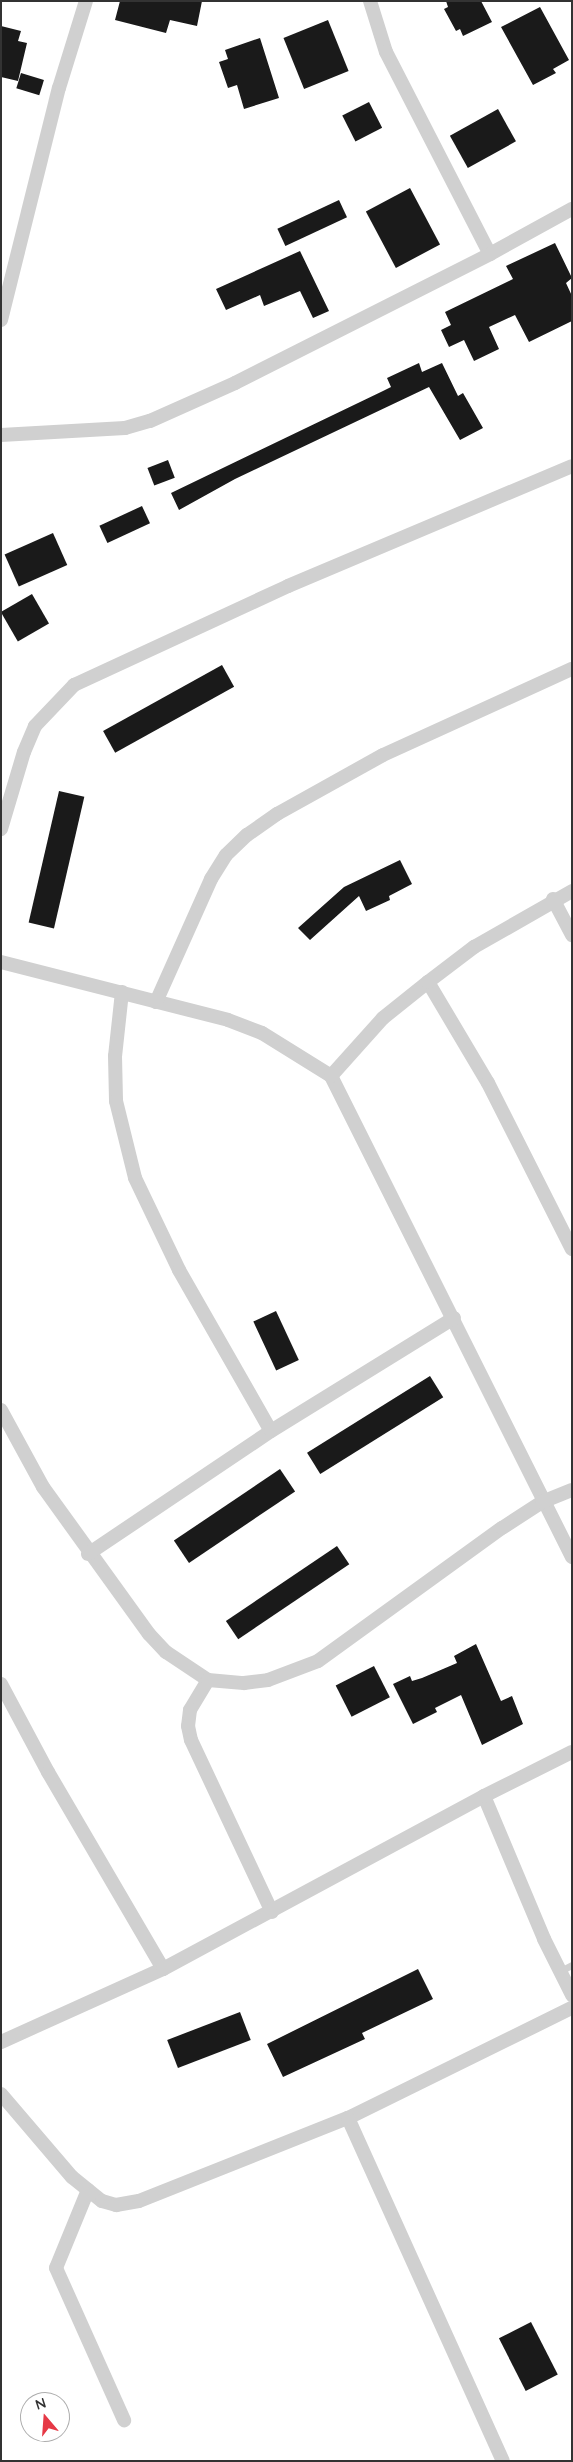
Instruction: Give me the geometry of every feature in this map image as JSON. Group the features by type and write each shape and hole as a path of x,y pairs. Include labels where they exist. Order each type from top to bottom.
{"street":[{"path":"1,320 58,88 86,1"},
{"path":"370,1 386,52 490,254"},
{"path":"1,435 138,426 235,383 490,254 572,209"},
{"path":"1,829 24,752 35,726 74,685 288,586 572,466"},
{"path":"156,1002 211,879 226,855 247,834 277,814 384,756 572,670"},
{"path":"331,1076 383,1018 428,982 474,947 553,900 572,891"},
{"path":"553,900 572,935"},
{"path":"1,962 228,1020 262,1033 331,1076 454,1318 542,1502 572,1557"},
{"path":"428,982 488,1083 572,1249"},
{"path":"122,992 115,1056 116,1101 135,1178 179,1270 271,1431"},
{"path":"88,1554 271,1431 454,1318"},
{"path":"1,1410 43,1487 88,1554 149,1634 166,1652 208,1680 244,1684 268,1680 318,1661 450,1564 542,1502 572,1490"},
{"path":"208,1680 190,1710 188,1726 191,1740 272,1912"},
{"path":"1,1684 48,1772 163,1969"},
{"path":"1,2042 163,1969 272,1912 484,1796 572,1752"},
{"path":"484,1796 566,1968 572,1995"},
{"path":"1,2094 72,2177 102,2201 116,2205 139,2201 348,2118 572,2008"},
{"path":"348,2118 503,2461"},
{"path":"88,2190 56,2268 124,2420"}],"building":[{"path":"120,1 202,1 197,26 170,20 166,33 115,20"},
{"path":"446,1 481,1 492,22 463,36 460,29 456,31 444,9 448,7"},
{"path":"540,7 569,60 553,69 556,73 533,85 501,27"},
{"path":"328,20 349,71 304,89 283,38"},
{"path":"1,26 21,31 18,41 27,43 18,81 1,77"},
{"path":"260,38 279,98 244,109 237,85 228,88 219,62 228,59 225,50"},
{"path":"21,73 44,80 39,95 16,88"},
{"path":"369,102 382,128 355,141 342,116"},
{"path":"498,109 516,141 468,168 450,136"},
{"path":"410,188 440,245 396,268 366,211"},
{"path":"339,200 347,217 285,246 277,229"},
{"path":"555,243 572,278 566,283 572,296 572,321 529,342 515,315 489,327 499,349 474,361 464,340 449,347 441,330 451,325 445,312 513,279 506,266"},
{"path":"300,251 329,311 313,318 300,291 264,306 260,295 226,310 216,289"},
{"path":"419,363 422,372 442,363 458,396 463,393 483,428 460,440 429,387 235,479 179,510 171,493 391,387 387,378"},
{"path":"168,460 175,478 154,486 147,468"},
{"path":"142,506 150,523 107,543 99,526"},
{"path":"53,533 67,565 19,587 5,555"},
{"path":"32,594 49,623 18,641 1,612"},
{"path":"222,665 234,687 115,753 103,731"},
{"path":"59,791 84,797 54,928 29,923"},
{"path":"400,860 412,884 389,896 390,900 366,911 359,896 310,940 298,928 344,887"},
{"path":"276,1311 299,1360 276,1371 253,1322"},
{"path":"430,1376 443,1397 320,1474 307,1453"},
{"path":"280,1469 295,1491 189,1563 174,1541"},
{"path":"337,1546 349,1564 238,1639 226,1621"},
{"path":"476,1644 501,1701 512,1696 523,1724 482,1745 461,1695 435,1708 437,1712 413,1724 393,1684 410,1676 412,1681 422,1678 457,1663 454,1656"},
{"path":"374,1666 390,1697 352,1717 336,1686"},
{"path":"418,1969 433,1999 362,2033 365,2039 283,2077 267,2044"},
{"path":"240,2012 251,2040 178,2068 167,2040"},
{"path":"531,2322 558,2375 526,2391 499,2338"}]}
